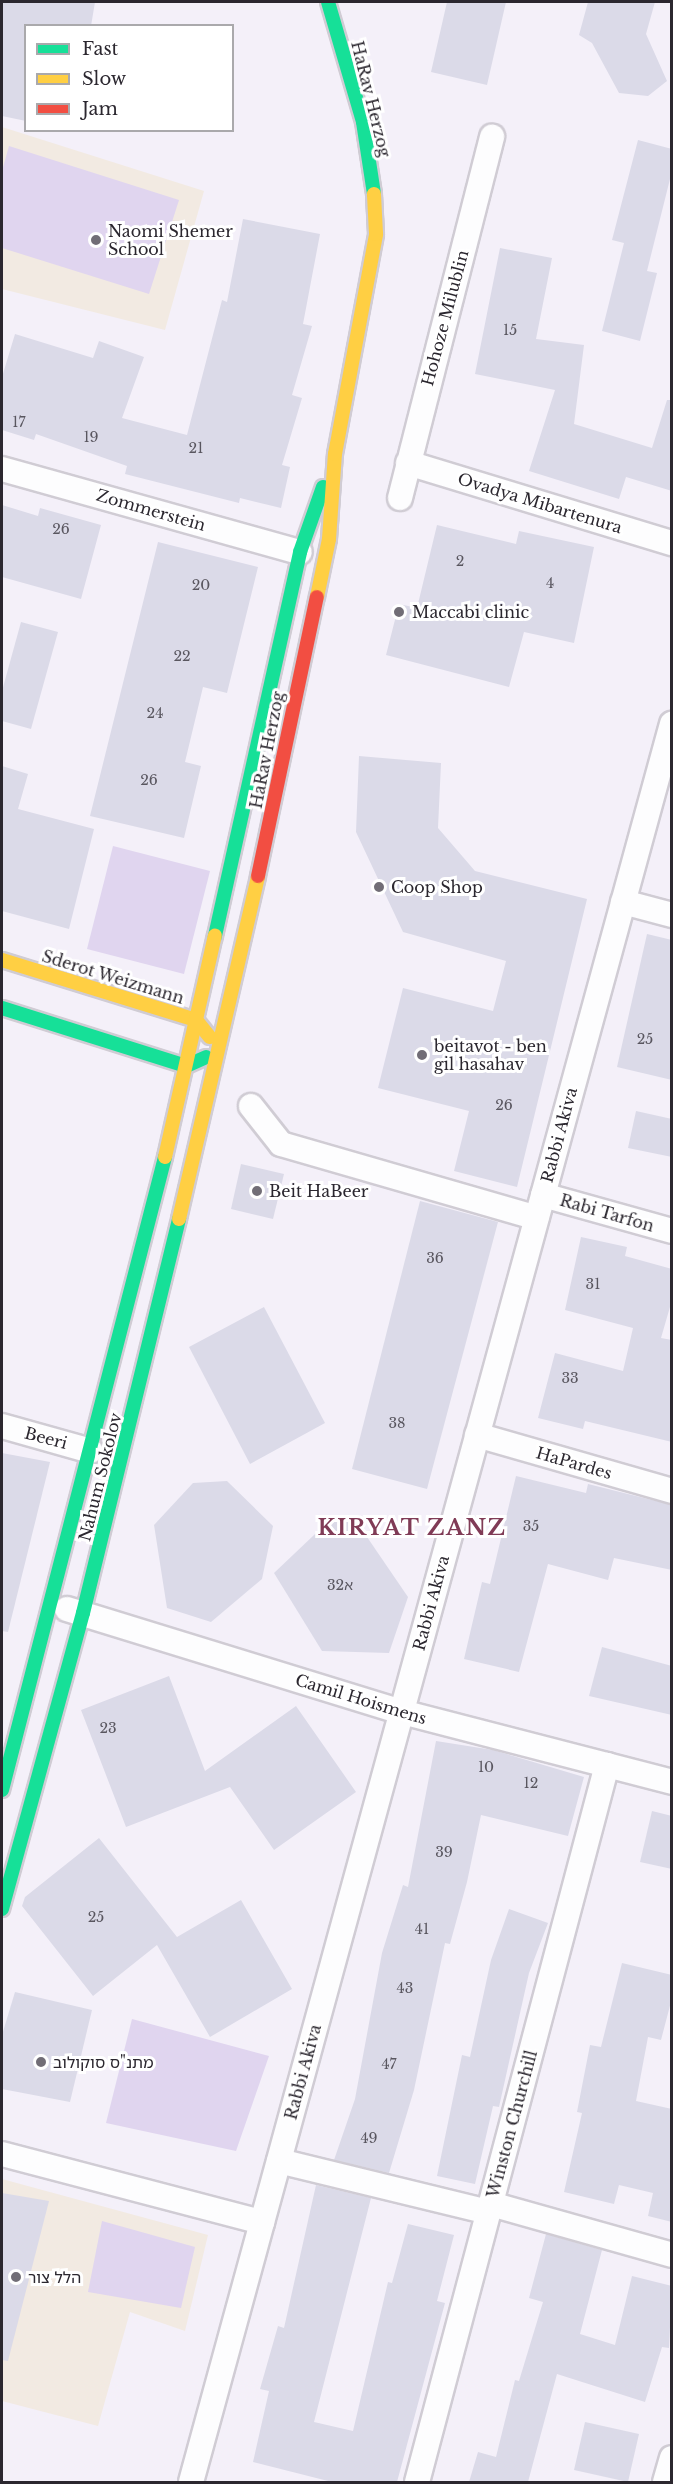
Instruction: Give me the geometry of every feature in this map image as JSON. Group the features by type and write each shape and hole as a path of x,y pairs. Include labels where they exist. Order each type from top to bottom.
{"main road":[{"name":"HaRav Herzog","path":"221,1050 329,539 335,454 376,234 374,181 363,122 328,2"},
{"name":"HaRav Herzog","path":"196,1020 300,552 335,454"},
{"path":"192,977 211,947"},
{"name":"Sderot Weizmann","path":"2,960 196,1020 221,1050"},
{"path":"131,1000 167,993"},
{"path":"2,1008 186,1066 221,1050"},
{"name":"Nahum Sokolov","path":"2,1790 53,1605 172,1129 196,1020"},
{"path":"110,1043 147,1072"},
{"name":"Nahum Sokolov","path":"2,1909 83,1613 221,1050"},
{"path":"165,1098 172,1129"}],"street":[{"name":"Hohoze Milublin","path":"400,498 492,137"},
{"name":"Ovadya Mibartenura","path":"408,464 672,543"},
{"name":"Zommerstein","path":"2,469 300,552"},
{"name":"Rabbi Akiva","path":"191,2482 672,724"},
{"path":"623,902 672,915"},
{"path":"251,1106 281,1144 537,1218"},
{"name":"Rabi Tarfon","path":"543,1195 672,1231"},
{"name":"Beeri","path":"2,1426 91,1450"},
{"name":"HaPardes","path":"477,1436 672,1491"},
{"name":"Camil Hoismens","path":"53,1605 402,1712 672,1782"},
{"name":"Winston Churchill","path":"417,2482 607,1765"},
{"path":"2,2154 262,2222"},
{"path":"279,2161 490,2208 672,2256"},
{"path":"665,2482 672,2458"}],"shaded area":[{"name":"Naomi Shemer School","path":"2,127 204,191 165,330 2,289"},
{"path":"9,146 179,200 149,294 2,248 2,171"},
{"path":"113,846 210,871 184,974 87,949"},
{"path":"132,2019 269,2056 236,2151 106,2123"},
{"path":"2,2179 208,2235 185,2331 130,2312 98,2426 2,2401"},
{"path":"102,2221 195,2247 181,2308 88,2292"}],"building":[{"path":"2,2 95,2 91,24 24,24 24,121 2,116"},
{"path":"447,2 506,2 487,85 431,72"},
{"path":"588,2 655,2 646,34 667,81 648,96 619,93 592,43 579,35"},
{"path":"638,140 672,149 672,171 647,271 657,273 640,341 602,331 624,243 612,240"},
{"path":"243,219 320,234 303,324 312,326 292,395 302,398 282,465 290,467 281,508 240,498 239,503 125,474 127,466 36,434 34,440 2,430 2,377 15,334 93,358 99,341 144,357 122,418 187,435 222,300 227,302"},
{"path":"500,248 552,258 536,339 584,345 574,424 652,448 667,400 672,400 672,491 626,477 619,499 529,471 555,390 475,374"},
{"path":"2,505 38,516 40,508 101,525 81,599 2,577"},
{"path":"437,525 516,544 519,531 594,547 574,643 524,632 509,687 386,655 399,604 417,608"},
{"path":"158,542 258,567 227,693 203,687 185,762 201,766 184,838 90,816"},
{"path":"21,622 58,632 31,729 2,721 2,691"},
{"path":"359,756 441,763 438,828 475,871 587,899 517,1187 454,1171 469,1111 378,1088 403,988 493,1011 506,961 403,932 356,832"},
{"path":"2,766 28,774 18,809 94,829 69,929 2,911"},
{"path":"647,934 672,940 672,1080 617,1067"},
{"path":"636,1111 672,1119 672,1157 628,1148"},
{"name":"Beit HaBeer","path":"241,1164 284,1174 273,1219 231,1209"},
{"path":"420,1201 498,1222 427,1489 352,1469"},
{"path":"581,1237 627,1247 625,1256 672,1269 672,1300 661,1338 672,1340 672,1442 585,1421 583,1429 538,1418 555,1353 623,1371 633,1328 565,1310"},
{"path":"264,1307 325,1423 250,1464 189,1347"},
{"path":"2,1453 50,1462 8,1632 2,1631"},
{"path":"516,1476 586,1493 588,1484 672,1505 672,1570 614,1558 608,1580 548,1564 519,1672 464,1659 482,1582 490,1584"},
{"path":"227,1481 273,1526 262,1579 211,1622 167,1608 154,1525 193,1483"},
{"path":"352,1515 408,1597 389,1653 322,1651 274,1573 334,1516"},
{"path":"602,1647 672,1666 672,1715 589,1696"},
{"path":"169,1676 205,1771 296,1706 356,1792 274,1850 230,1787 126,1827 81,1710"},
{"path":"436,1741 493,1750 584,1777 568,1836 481,1815 467,1882 450,1944 445,1943 414,2090 389,2173 334,2160 355,2099 382,1953 403,1885 408,1887"},
{"path":"652,1811 672,1816 672,1869 640,1862"},
{"path":"99,1838 177,1937 241,1900 292,1989 210,2037 157,1945 93,1996 22,1906 25,1897"},
{"path":"509,1909 548,1923 529,1973 499,2107 493,2106 475,2184 437,2176 462,2055 470,2057 491,1960"},
{"path":"622,1963 672,1975 672,1998 661,2040 648,2037 636,2101 672,2109 672,2222 648,2216 653,2193 619,2185 614,2204 564,2192 582,2113 577,2112 590,2045 601,2047"},
{"name":"מתנ\"ס סוקולוב","path":"15,1992 92,2010 70,2102 2,2089 2,2035"},
{"path":"316,2185 371,2198 314,2422 353,2431 388,2282 392,2283 408,2224 454,2235 437,2301 445,2303 397,2482 332,2482 253,2462 269,2391 260,2389 278,2326 284,2328"},
{"name":"הלל צור","path":"2,2193 49,2201 8,2361 2,2360"},
{"path":"546,2234 602,2250 580,2334 615,2345 632,2276 672,2286 669,2348 662,2347 645,2402 557,2374 528,2482 469,2482 478,2452 496,2457 515,2380 519,2381 543,2302 529,2298"},
{"path":"585,2422 639,2434 628,2482 574,2470"}],"traffic: fast":[{"path":"328,2 363,122 374,194"},
{"path":"215,936 300,552 323,487"},
{"path":"2,1008 186,1066 206,1057"},
{"path":"2,1790 165,1157"},
{"path":"2,1909 83,1613 179,1219"}],"traffic: slow":[{"path":"317,597 329,539 335,454 376,234 374,194"},
{"path":"179,1219 258,876"},
{"path":"165,1157 215,936"},
{"path":"2,960 196,1020 210,1037"}],"traffic: jam":[{"path":"258,876 317,597"}],"place":[{"name":"Naomi Shemer School","path":"96,240"},
{"name":"Maccabi clinic","path":"399,612"},
{"name":"Coop Shop","path":"379,887"},
{"name":"beitavot - ben gil hasahav","path":"422,1055"},
{"name":"Beit HaBeer","path":"257,1191"},
{"name":"מתנ\"ס סוקולוב","path":"41,2062"},
{"name":"הלל צור","path":"16,2277"}],"district":[{"name":"KIRYAT ZANZ","path":"412,1528"}]}
